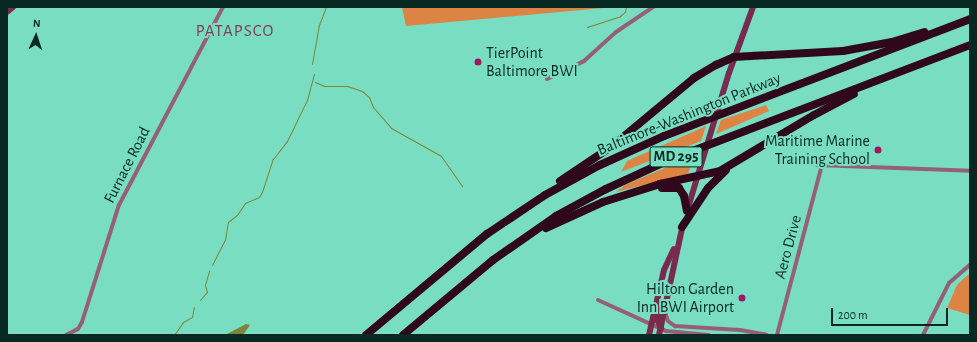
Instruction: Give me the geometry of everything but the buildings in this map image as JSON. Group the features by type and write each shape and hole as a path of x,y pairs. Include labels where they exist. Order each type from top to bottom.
{"highway":[{"path":"487,234 513,212 611,147 698,75 734,57 843,51 867,47 892,42 970,16"},
{"name":"Baltimore-Washington Parkway","path":"366,335 487,234 545,195 626,152 970,19"},
{"name":"MD 295","path":"403,335 493,260 556,216 635,174 896,75 970,45"},
{"path":"682,227 708,188 731,166 814,115 896,75"},
{"path":"639,192 660,184 697,176 731,166"},
{"path":"474,277 545,229 603,202 668,186 679,188 683,192 687,211"}],"main road":[{"path":"7,12 13,7"},
{"path":"659,335 682,227 734,57 753,7"},
{"path":"649,335 664,270 679,240"},
{"path":"661,328 658,321 667,278 664,270"}],"street":[{"name":"Furnace Road","path":"66,335 78,329 82,322 119,205 223,7"},
{"path":"547,79 584,61 616,32 652,7"},
{"name":"Aero Drive","path":"777,335 820,165 970,171"},
{"path":"923,335 949,283 970,265"},
{"path":"598,300 661,328 677,333 709,335"},
{"path":"664,307 668,321 675,326 740,330 767,335"}],"shaded area":[{"path":"402,7 614,7 406,26"},
{"path":"766,105 769,111 716,134 721,120"},
{"path":"706,126 701,141 621,172 627,161"},
{"path":"695,155 688,174 616,192 625,185"},
{"path":"970,273 970,315 947,308 957,285"},
{"path":"246,324 250,325 243,335 225,335"}],"waterway":[{"path":"312,64 319,25 326,7"},
{"path":"587,27 620,16 625,12 626,7"},
{"path":"212,265 225,240 228,222 237,215 245,203 259,197 262,192 273,159 287,141 307,100 314,74"},
{"path":"315,82 324,86 347,86 362,91 369,97 373,107 391,128 441,156 462,186"},
{"path":"200,300 207,292 205,285 209,271"},
{"path":"174,335 183,322 192,317 194,307"}],"place":[{"name":"TierPoint Baltimore BWI","path":"478,62"},
{"name":"Maritime Marine Training School","path":"878,150"},
{"name":"Hilton Garden Inn BWI Airport","path":"742,298"}],"district":[{"name":"PATAPSCO","path":"235,31"}]}
